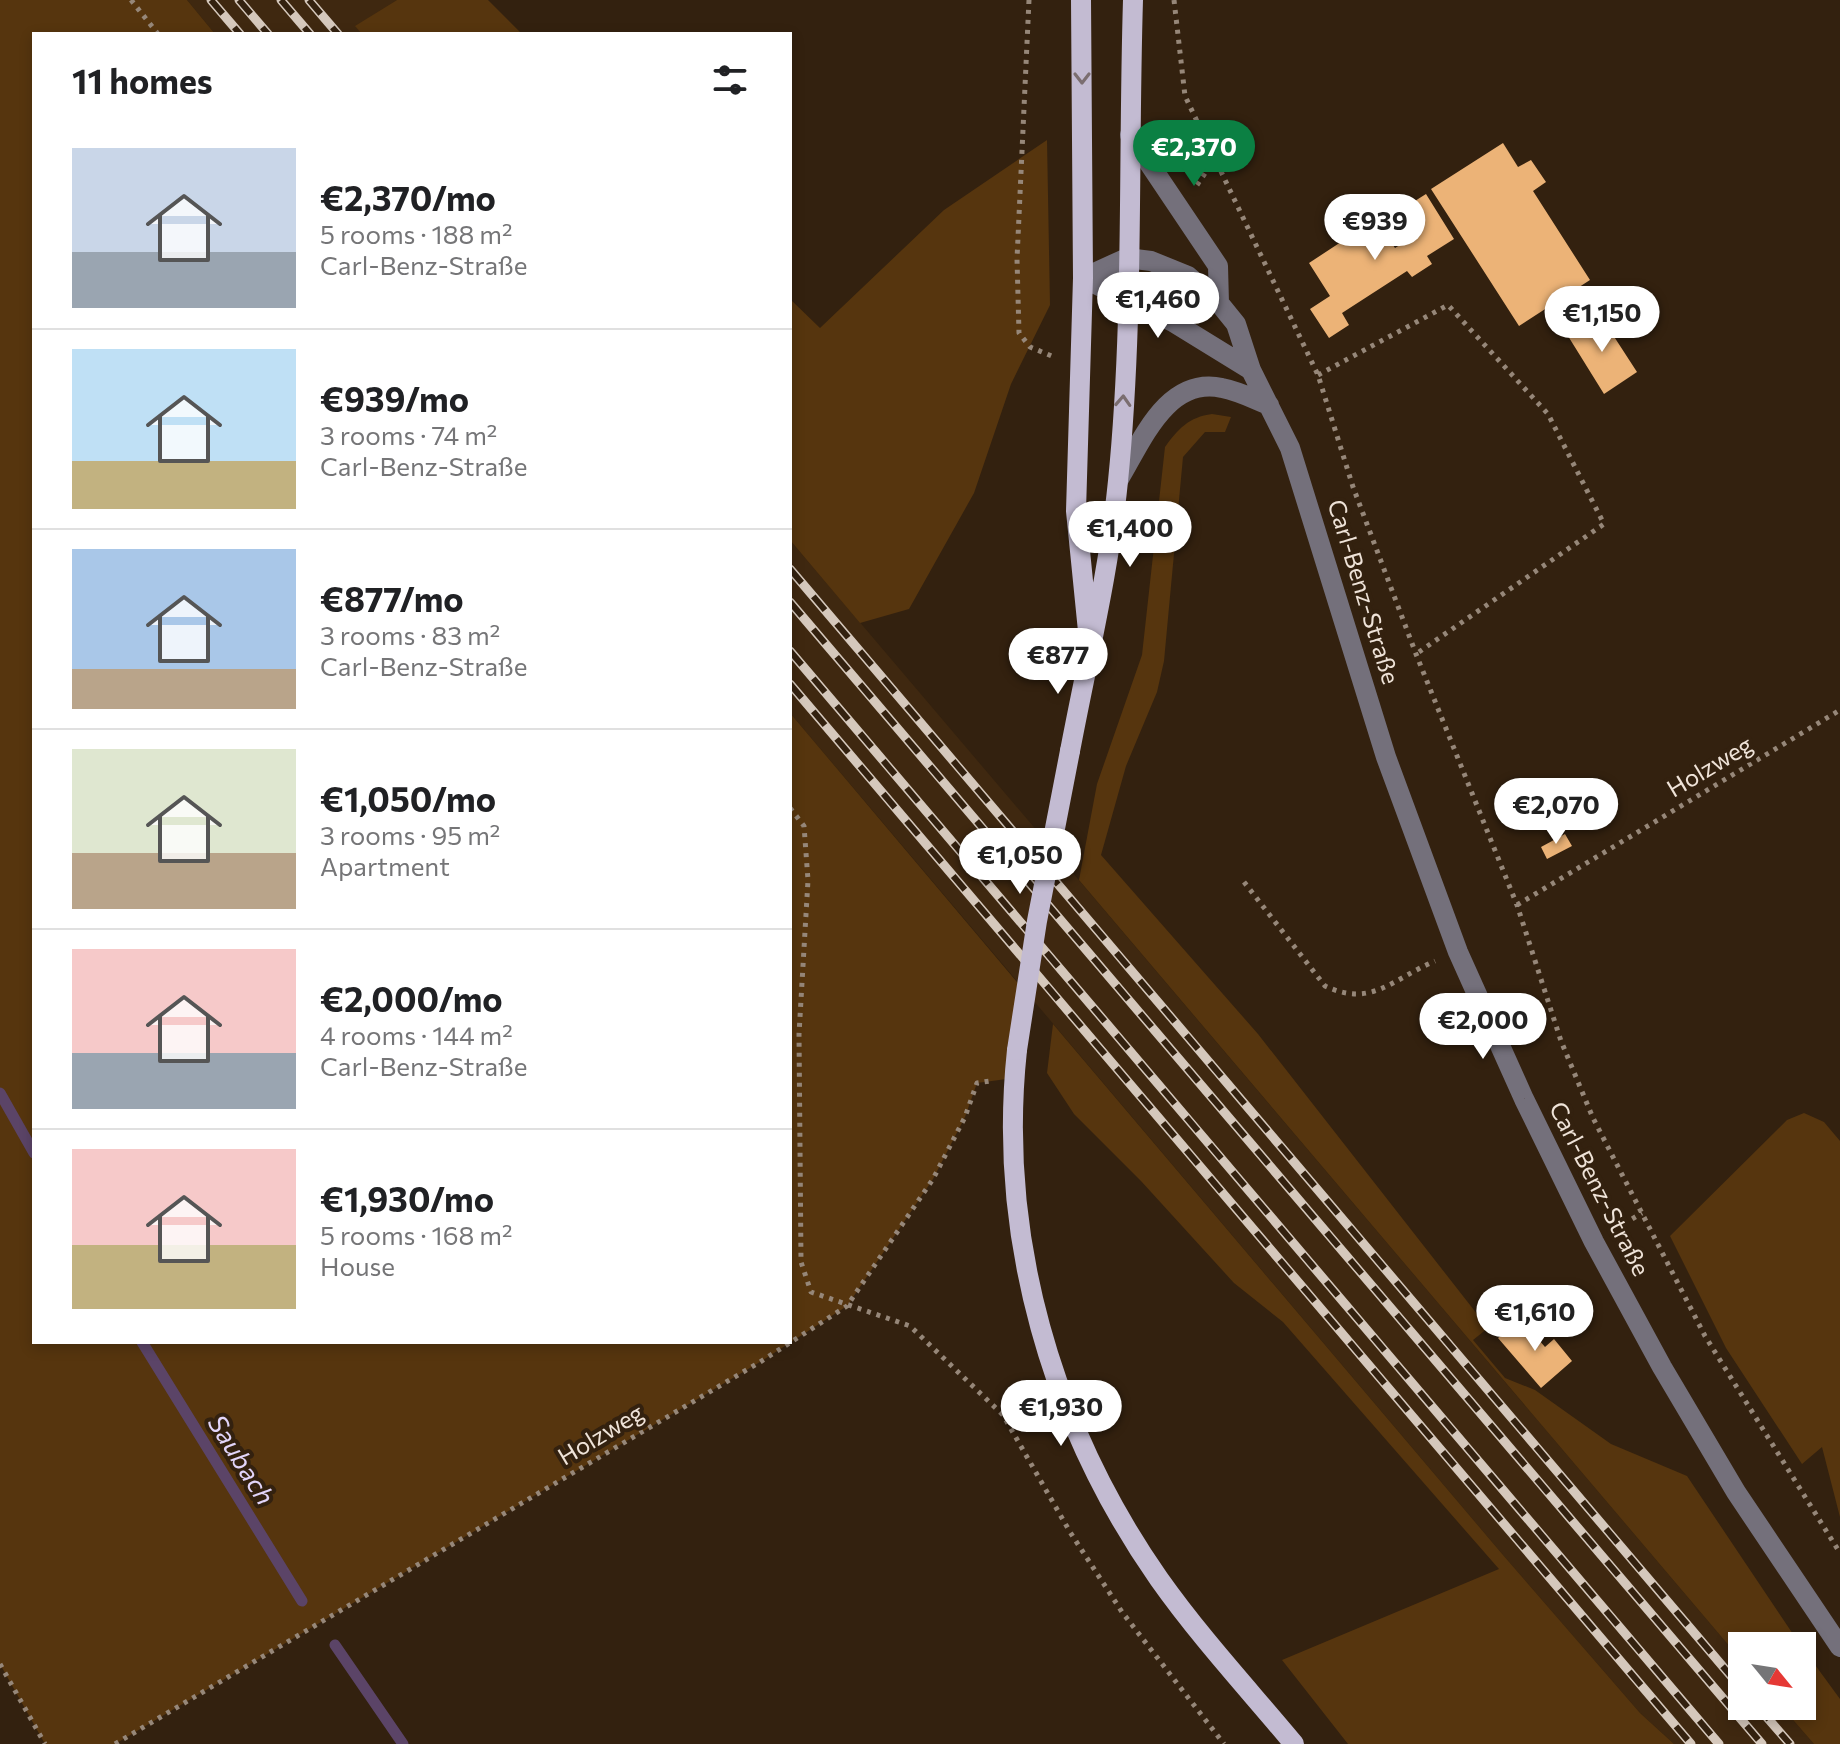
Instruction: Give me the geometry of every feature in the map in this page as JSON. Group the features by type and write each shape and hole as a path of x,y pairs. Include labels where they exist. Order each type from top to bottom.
{"main road":[{"path":"1081,0 1083,278 1076,511 1090,650"},
{"path":"1133,0 1119,479 1108,571 1037,921 1017,1050 1014,1175 1018,1216 1039,1324 1059,1388 1104,1492 1160,1580 1294,1744"}],"street":[{"name":"Carl-Benz-Straße","path":"1130,135 1218,266 1219,303"},
{"path":"1083,278 1127,258"},
{"name":"Carl-Benz-Straße","path":"1127,258 1174,269 1219,303 1236,324 1251,370 1290,448 1386,757 1458,952 1524,1099 1594,1242 1647,1339 1736,1492 1840,1647"},
{"path":"1083,278 1173,322 1251,370"},
{"path":"1119,479 1162,408 1183,391 1222,387 1269,405"}],"path":[{"path":"131,0 156,32"},
{"path":"1029,0 1017,259 1019,333 1030,347 1080,365"},
{"path":"1174,0 1185,96 1318,375 1353,487 1517,905 1561,1041 1593,1118 1705,1336 1840,1553"},
{"path":"1318,375 1448,305 1548,414 1604,524 1416,654"},
{"name":"Holzweg","path":"1517,905 1840,710"},
{"path":"792,811 804,826 808,880 799,1034 801,1262 811,1292 910,1326 1003,1415 1070,1532 1122,1612 1224,1744"},
{"path":"1244,882 1325,986 1341,994 1358,997 1383,989 1407,973 1458,952"},
{"name":"Holzweg","path":"792,1341 847,1306 933,1179 965,1117 977,1083 1014,1078"},
{"name":"Holzweg","path":"115,1744 788,1344"},
{"path":"0,1664 45,1744"}],"shaded area":[{"path":"0,0 187,0 213,32 32,32 32,1344 788,1344 115,1744 45,1744 0,1664"},
{"path":"187,0 397,0 356,26 360,32 213,32"},
{"path":"397,0 488,0 520,32 360,32 355,26"},
{"path":"1047,140 1050,305 1011,384 974,493 909,609 860,623 792,542 792,301 820,328 944,210"},
{"path":"1212,414 1231,417 1225,432 1205,432 1183,457 1164,661 1157,692 1126,766 1101,855 1258,1034 1488,1328 1473,1340 1505,1378 1535,1390 1611,1444 1687,1476 1792,1632 1728,1632 1728,1645 1079,880 1097,784 1142,655 1165,447 1185,425"},
{"path":"792,542 1728,1645 1728,1720 1793,1720 1814,1744 1674,1744 1640,1713 792,715"},
{"path":"792,715 1028,995 1014,1078 977,1083 965,1117 933,1179 847,1306 792,1341"},
{"path":"1053,1024 1503,1555 1640,1713 1674,1744 1348,1744 1282,1660 1499,1569 1283,1322 1234,1283 1141,1181 1074,1114 1047,1073"},
{"path":"1804,1113 1824,1122 1840,1141 1840,1517 1822,1447 1802,1464 1726,1348 1670,1236 1787,1120"},
{"path":"1816,1666 1840,1699 1840,1744 1814,1744 1793,1720 1816,1720"}],"building":[{"path":"1503,143 1518,167 1531,160 1546,182 1533,191 1590,280 1519,326 1431,189"},
{"path":"1426,194 1454,239 1427,256 1432,264 1412,277 1407,271 1342,313 1349,325 1329,338 1310,309 1330,296 1309,263 1376,219 1395,248 1414,236 1399,211"},
{"path":"1600,315 1637,372 1604,394 1568,336"},
{"path":"1565,834 1572,846 1547,859 1541,847"},
{"path":"1521,1319 1545,1347 1554,1339 1572,1361 1541,1388 1498,1338"}],"waterway":[{"name":"Saubach","path":"0,1093 32,1149"},
{"name":"Saubach","path":"143,1344 302,1601"},
{"name":"Saubach","path":"335,1645 403,1744"}],"railway":[{"path":"211,0 238,32"},
{"path":"239,0 266,32"},
{"path":"281,0 308,32"},
{"path":"309,0 336,32"},
{"path":"792,571 1728,1673"},
{"path":"792,604 1762,1744"},
{"path":"792,653 1719,1744"},
{"path":"792,686 1691,1744"},
{"path":"1769,1720 1790,1744"}]}
